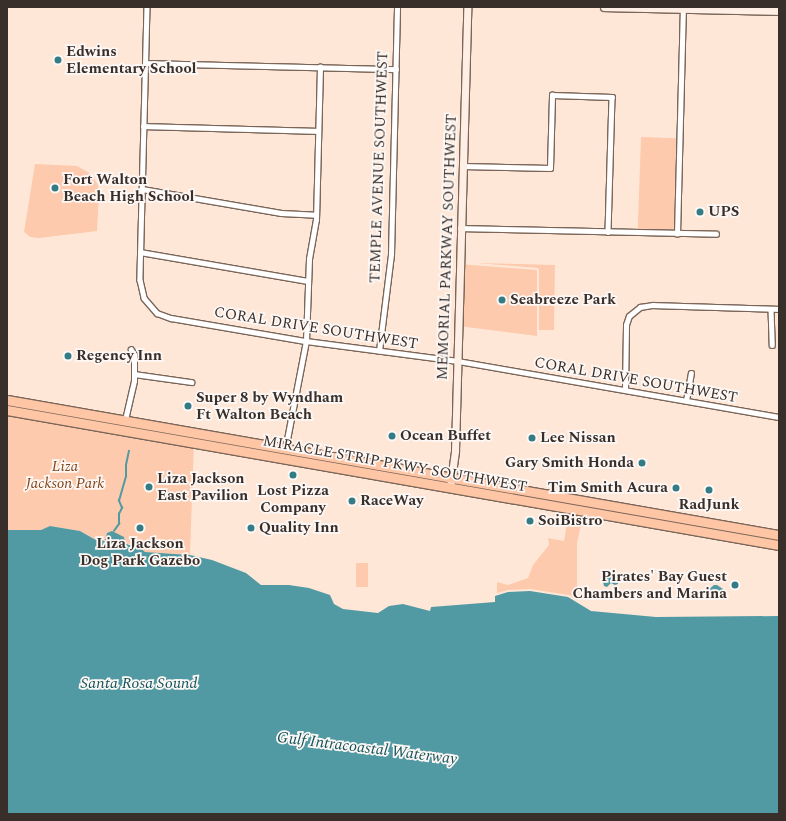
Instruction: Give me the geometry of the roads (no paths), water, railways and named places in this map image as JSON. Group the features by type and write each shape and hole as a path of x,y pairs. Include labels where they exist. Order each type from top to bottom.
{"highway":[{"name":"MIRACLE STRIP PKWY SOUTHWEST","path":"7,400 779,535"},
{"name":"MIRACLE STRIP PKWY SOUTHWEST","path":"7,410 779,545"}],"street":[{"name":"CORAL DRIVE SOUTHWEST","path":"146,7 140,280 141,292 147,302 157,312 171,318 306,341 457,361 779,417"},
{"name":"TEMPLE AVENUE SOUTHWEST","path":"379,351 391,254 397,7"},
{"name":"MEMORIAL PARKWAY SOUTHWEST","path":"450,487 455,450 467,7"},
{"path":"604,7 779,11"},
{"path":"677,234 683,9"},
{"path":"145,63 396,69"},
{"path":"283,459 306,341 310,251 316,216 320,67"},
{"path":"462,166 550,168 552,95 612,97 608,232"},
{"path":"144,126 318,131"},
{"path":"142,189 281,213 316,216"},
{"path":"460,228 716,234"},
{"path":"140,252 308,281"},
{"path":"625,390 626,325 629,316 635,309 653,305 779,309"},
{"path":"771,309 772,345"},
{"path":"125,420 134,383 134,355 131,350"},
{"path":"686,401 691,373"},
{"path":"134,374 191,382"}],"water":[{"name":"Santa Rosa Sound","path":"50,526 80,531 94,539 105,541 107,533 112,531 124,537 125,543 129,545 137,545 145,552 190,555 212,560 246,573 261,585 289,585 309,588 330,595 334,604 343,609 378,613 389,606 403,604 430,611 431,607 495,602 495,596 508,592 530,591 568,597 591,611 656,617 779,616 779,814 7,814 7,530 41,530"},
{"path":"608,576 618,578 618,584 615,585 611,583 607,587 604,586 603,582"},
{"path":"714,585 717,585 723,589 724,593 720,594 718,591 712,595 709,595 708,590"}],"waterway":[{"path":"114,531 119,524 119,514 122,508 119,501 126,477 126,465 129,451"}],"place":[{"name":"Edwins Elementary School","path":"58,60"},
{"name":"Fort Walton Beach High School","path":"55,188"},
{"name":"UPS","path":"700,212"},
{"name":"Seabreeze Park","path":"502,300"},
{"name":"Regency Inn","path":"68,356"},
{"name":"Super 8 by Wyndham Ft Walton Beach","path":"188,406"},
{"name":"Ocean Buffet","path":"392,436"},
{"name":"Lee Nissan","path":"532,438"},
{"name":"Gary Smith Honda","path":"642,463"},
{"name":"Lost Pizza Company","path":"293,475"},
{"name":"Liza Jackson East Pavilion","path":"149,487"},
{"name":"Tim Smith Acura","path":"676,488"},
{"name":"RadJunk","path":"709,490"},
{"name":"RaceWay","path":"352,501"},
{"name":"SoiBistro","path":"530,521"},
{"name":"Liza Jackson Dog Park Gazebo","path":"140,528"},
{"name":"Quality Inn","path":"251,528"},
{"name":"Pirates' Bay Guest Chambers and Marina","path":"735,585"}],"park label":[{"name":"Liza Jackson Park","path":"65,474"}],"water label":[{"name":"Gulf Intracoastal Waterway","path":"367,748"}]}
